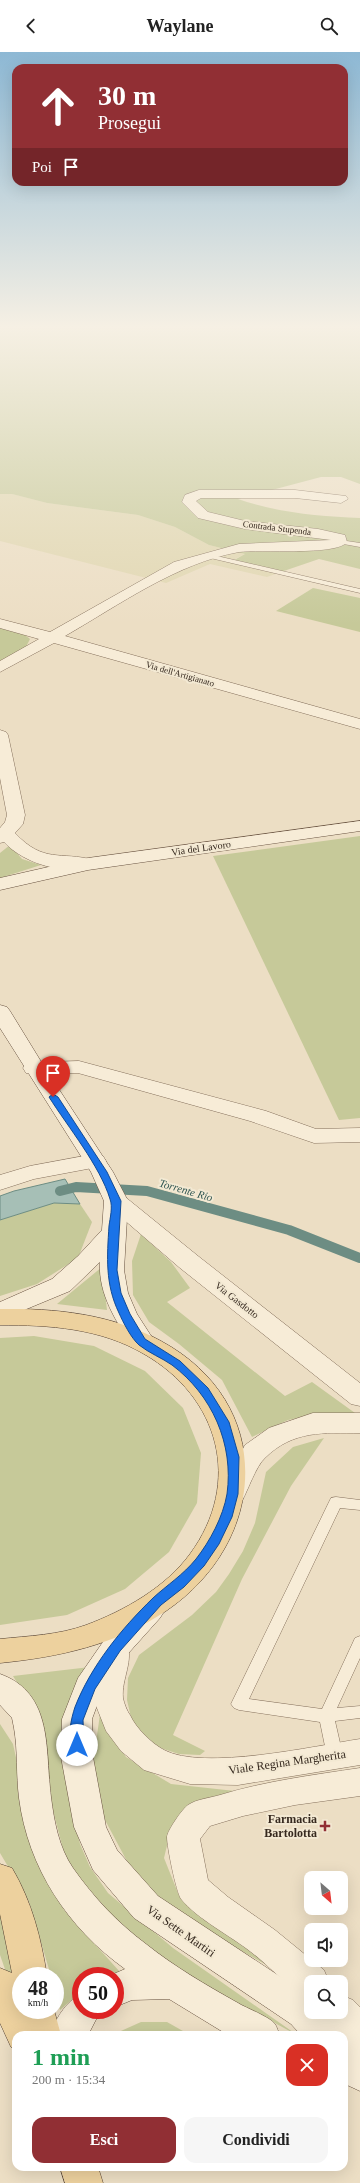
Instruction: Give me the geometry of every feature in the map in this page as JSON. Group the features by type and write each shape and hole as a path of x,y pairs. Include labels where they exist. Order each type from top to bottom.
{"main road":[{"path":"0,1317 41,1316 94,1324 142,1342 177,1363 204,1390 224,1422 233,1457 232,1494 226,1517 218,1535 200,1563 180,1583 157,1602 108,1629 51,1646 0,1651"},
{"path":"0,1879 9,1891 25,1945 29,1967"},
{"path":"0,1984 21,2031"},
{"path":"39,2019 42,2031"},
{"path":"80,2171 84,2183"}],"street":[{"name":"Contrada Stupenda","path":"51,638 179,565 238,548 326,546 340,542 340,538 318,533 245,525 203,515 189,502 190,498 199,494 295,494 341,499"},
{"name":"Via dell'Artigianato","path":"0,623 360,724"},
{"path":"0,667 51,638"},
{"path":"0,736 2,753 16,815 14,824 3,836 26,854 53,862 88,864"},
{"name":"Via del Lavoro","path":"0,884 42,873 88,864 360,826"},
{"name":"Via del Lavoro","path":"0,897 22,883 42,873"},
{"path":"0,1011 34,1068 98,1166 116,1201 112,1270 116,1293 125,1314 142,1342"},
{"path":"0,1040 34,1068 79,1067 258,1116 314,1136 360,1136"},
{"path":"0,1184 30,1173 98,1166"},
{"name":"Via Gasdotto","path":"116,1201 189,1262 360,1397"},
{"path":"0,1312 60,1284 87,1262 115,1231"},
{"path":"232,1494 254,1452 278,1435 313,1423 360,1423"},
{"name":"Via Sette Martiri","path":"157,1602 115,1648 89,1687 77,1720 77,1757 90,1826 105,1860 146,1907 303,2012 320,2031"},
{"name":"Viale Regina Margherita","path":"115,1648 108,1698 116,1722 132,1742 155,1761 190,1770 238,1771 348,1754"},
{"path":"0,1687 11,1695 27,1717 33,1751 35,1796 44,1842 64,1886 120,1946 204,2003 255,2031"},
{"path":"304,1975 263,1941 216,1908 193,1888 183,1836 199,1815 243,1802 295,1791 360,1782"},
{"path":"124,1986 128,1984 174,1983"},
{"path":"69,2031 78,2019"},
{"path":"348,2019 360,2032"},
{"path":"348,2060 360,2073"},
{"path":"348,2081 360,2088"}],"lane":[{"path":"340,542 360,545"},
{"path":"208,556 360,591"},
{"path":"360,1505 336,1502 240,1704 326,1716 360,1712"},
{"path":"326,1716 360,1642"},
{"path":"326,1716 348,1754"}],"shaded area":[{"path":"0,494 12,494 47,503 138,515 175,527 209,545 245,554 229,562 278,573 267,577 210,564 166,583 0,541"}],"green space":[{"path":"0,426 360,426 360,484 341,477 321,477 238,499 283,511 360,518 360,569 319,559 278,573 229,563 245,554 209,545 175,527 138,515 47,503 12,494 0,494"},
{"path":"313,588 360,598 360,632 276,611"},
{"path":"0,628 25,635 30,639 26,647 0,661"},
{"path":"360,836 360,1118 339,1120 213,856"},
{"path":"10,845 22,859 41,865 0,878 0,853"},
{"path":"54,1203 80,1204 92,1222 78,1258 37,1284 0,1296 0,1220"},
{"path":"141,1234 171,1262 190,1288 167,1302 285,1396 312,1382 355,1413 323,1413 288,1420 252,1437 222,1380 179,1344 149,1322 133,1295 132,1261"},
{"path":"102,1267 107,1310 57,1304"},
{"path":"34,1336 94,1346 145,1371 183,1408 201,1453 197,1503 169,1552 125,1589 67,1615 0,1625 0,1338"},
{"path":"324,1438 291,1486 242,1579 173,1735 205,1751 200,1755 179,1754 151,1745 132,1722 127,1700 128,1678 139,1655 192,1615 216,1592 229,1574 243,1551 255,1523 266,1472 293,1447"},
{"path":"90,1667 69,1794 80,1844 90,1867 108,1893 173,1948 291,2031 155,1958 90,1899 64,1853 50,1799 44,1727 13,1676"},
{"path":"101,1707 109,1732 126,1757 171,1784 235,1791 170,1833 164,1858 178,1893 272,1968 165,1908 129,1865 105,1820 92,1771"},
{"path":"0,1724 13,1744 36,1848 64,1910 115,1967 72,1967 72,2000 64,2007 64,1967 48,1967 29,1902 0,1853"},
{"path":"0,1911 18,1967 12,1967 12,1989 0,1955"},
{"path":"141,2022 167,2022 183,2031 121,2031"}],"water":[{"path":"65,1179 80,1204 54,1203 0,1220 0,1196 14,1191"}],"waterway":[{"name":"Torrente Rio","path":"60,1191 76,1187 147,1191 289,1230 360,1258"}],"place":[{"name":"Farmacia Bartolotta","path":"325,1826"}],"route":[{"path":"53,1097 102,1172 116,1201 112,1270 116,1293 125,1314 142,1342 177,1363 204,1390 224,1422 233,1457 232,1494 226,1517 215,1540 200,1563 180,1583 157,1602 115,1648 89,1687 77,1720 77,1745"}]}
